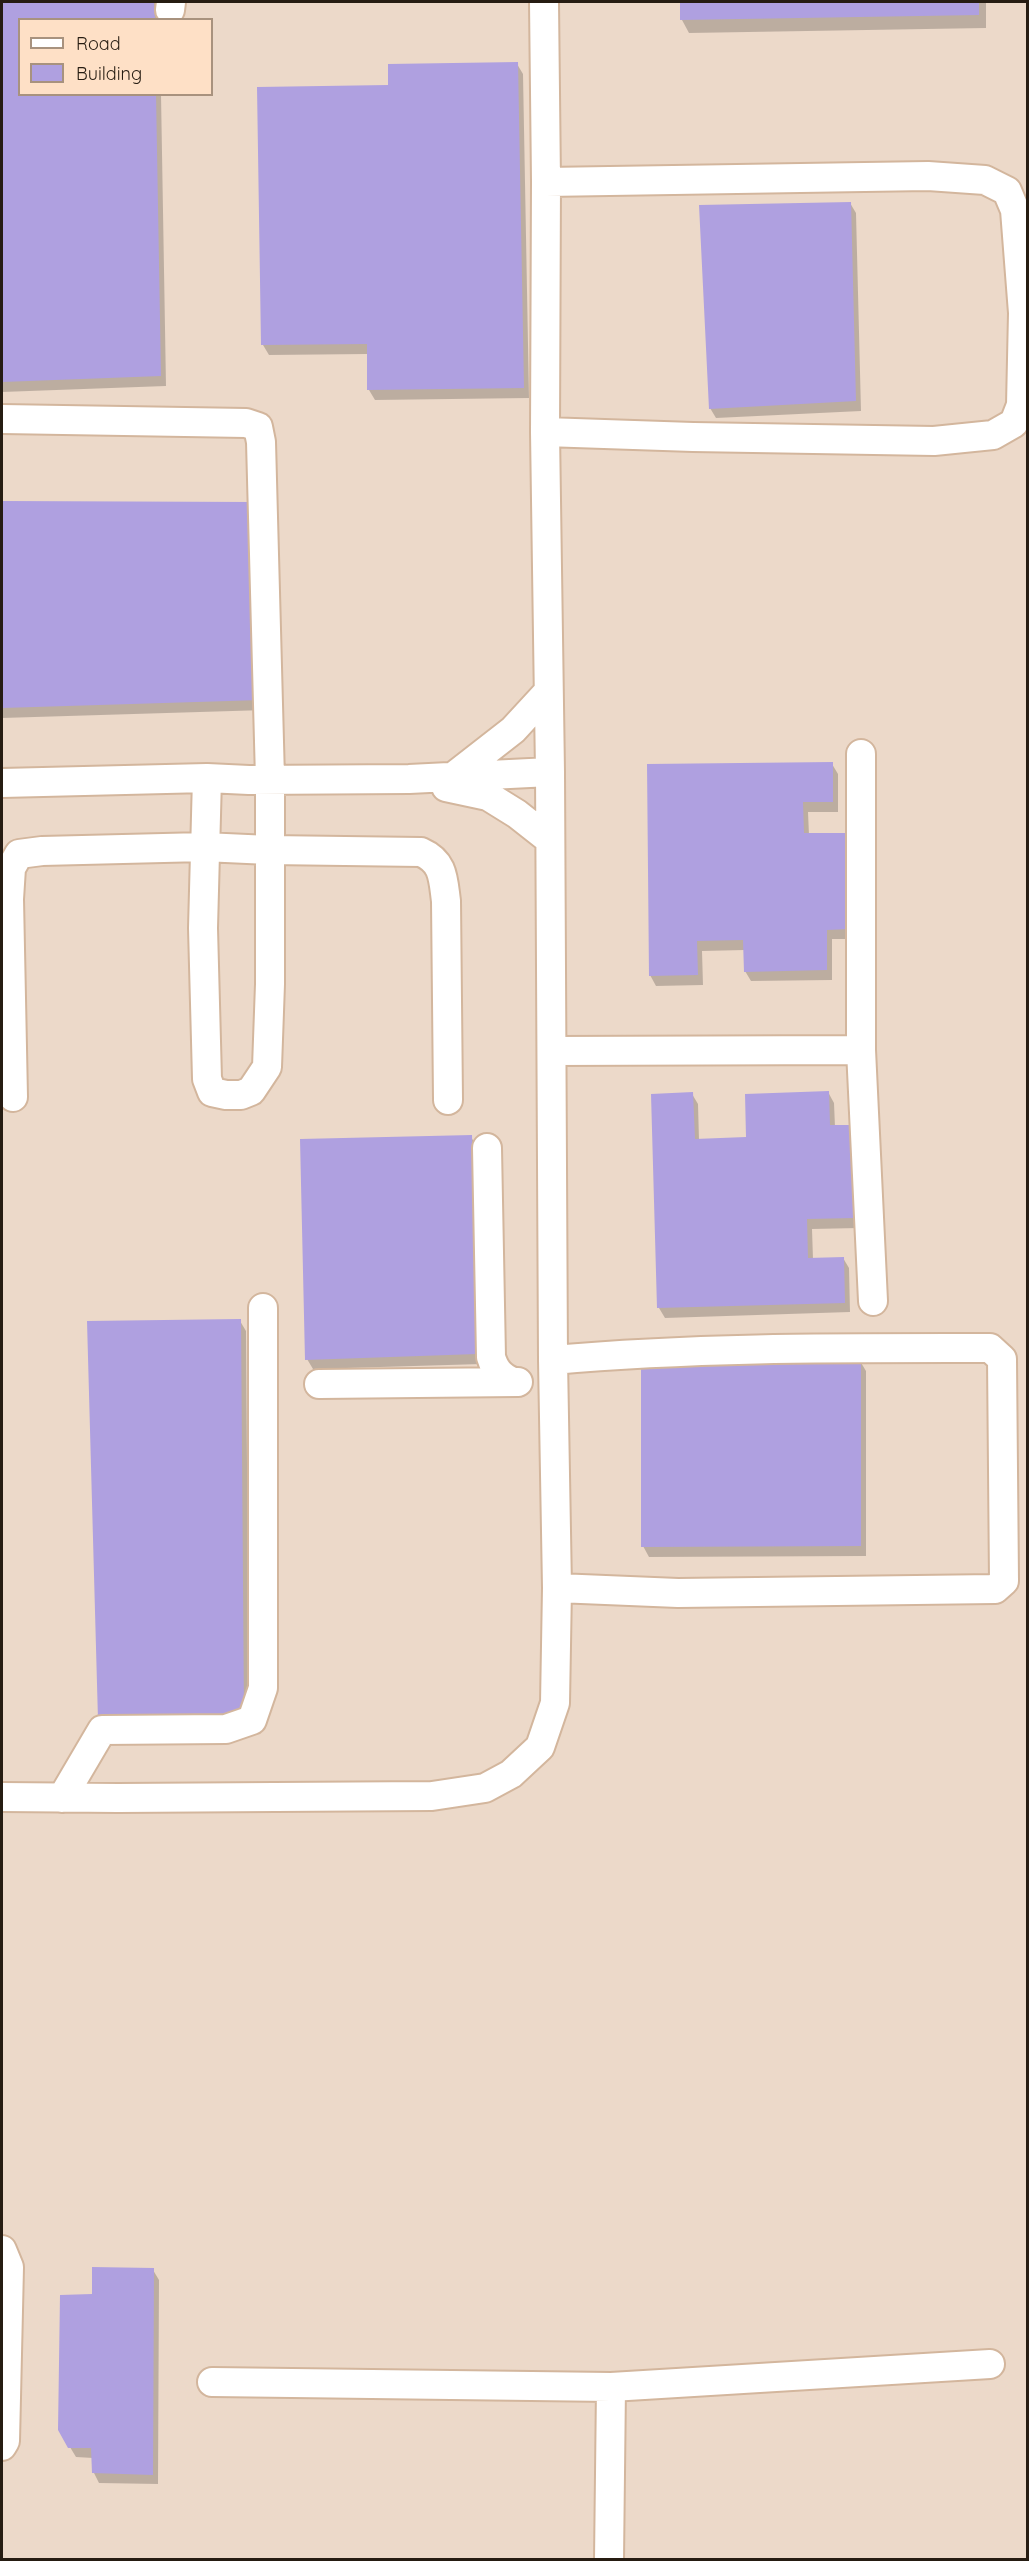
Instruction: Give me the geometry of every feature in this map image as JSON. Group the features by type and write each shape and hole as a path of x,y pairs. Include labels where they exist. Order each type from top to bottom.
{"street":[{"path":"2,1797 432,1796 485,1788 511,1774 540,1747 555,1704 557,1588 545,432 544,2"},
{"path":"545,432 934,441 993,435 1014,423 1021,405 1023,313 1015,210 1007,191 985,180 928,176 546,182"},
{"path":"2,419 246,423 258,427 261,442 270,779 270,984 267,1067 252,1090 241,1095 212,1092 207,1079 203,928 207,778"},
{"path":"454,776 513,730 548,692"},
{"path":"861,754 861,1050 873,1301"},
{"path":"2,783 207,778 409,779 550,772"},
{"path":"409,779 488,796 517,814 550,840"},
{"path":"13,1097 10,854 42,851 204,847 421,852 434,858 443,876 446,901 448,1100"},
{"path":"552,1051 861,1050"},
{"path":"487,1148 491,1357 501,1376 513,1382"},
{"path":"62,1798 102,1730 226,1729 252,1720 263,1688 263,1308"},
{"path":"319,1384 513,1382 608,1355 780,1348 990,1348 1002,1359 1004,1581 995,1589 678,1593 557,1588"},
{"path":"2,2250 9,2267 6,2441 2,2446"},
{"path":"212,2382 611,2387 990,2364"},
{"path":"609,2559 611,2387"}],"shaded area":[{"path":"2,2 1027,2 1027,2559 2,2559"}],"building":[{"path":"2,2 154,2 155,18 18,18 18,96 156,96 161,376 2,382"},
{"path":"680,2 979,2 979,15 680,20"},
{"path":"518,62 524,388 367,390 367,344 261,345 257,87 388,85 388,64"},
{"path":"851,202 856,401 709,409 699,205"},
{"path":"2,501 254,502 261,700 2,708"},
{"path":"833,762 833,802 803,802 804,833 848,833 849,929 827,930 827,970 744,972 743,940 697,941 698,975 649,976 647,764"},
{"path":"829,1091 830,1125 851,1125 854,1218 807,1219 808,1258 844,1257 845,1303 657,1308 651,1094 693,1092 695,1139 746,1137 745,1094"},
{"path":"472,1135 477,1354 305,1360 300,1139"},
{"path":"241,1319 244,1716 98,1720 87,1321"},
{"path":"861,1359 861,1546 641,1547 641,1360"},
{"path":"92,2267 154,2268 153,2475 92,2473 91,2448 68,2448 58,2430 60,2295 92,2294"}]}
